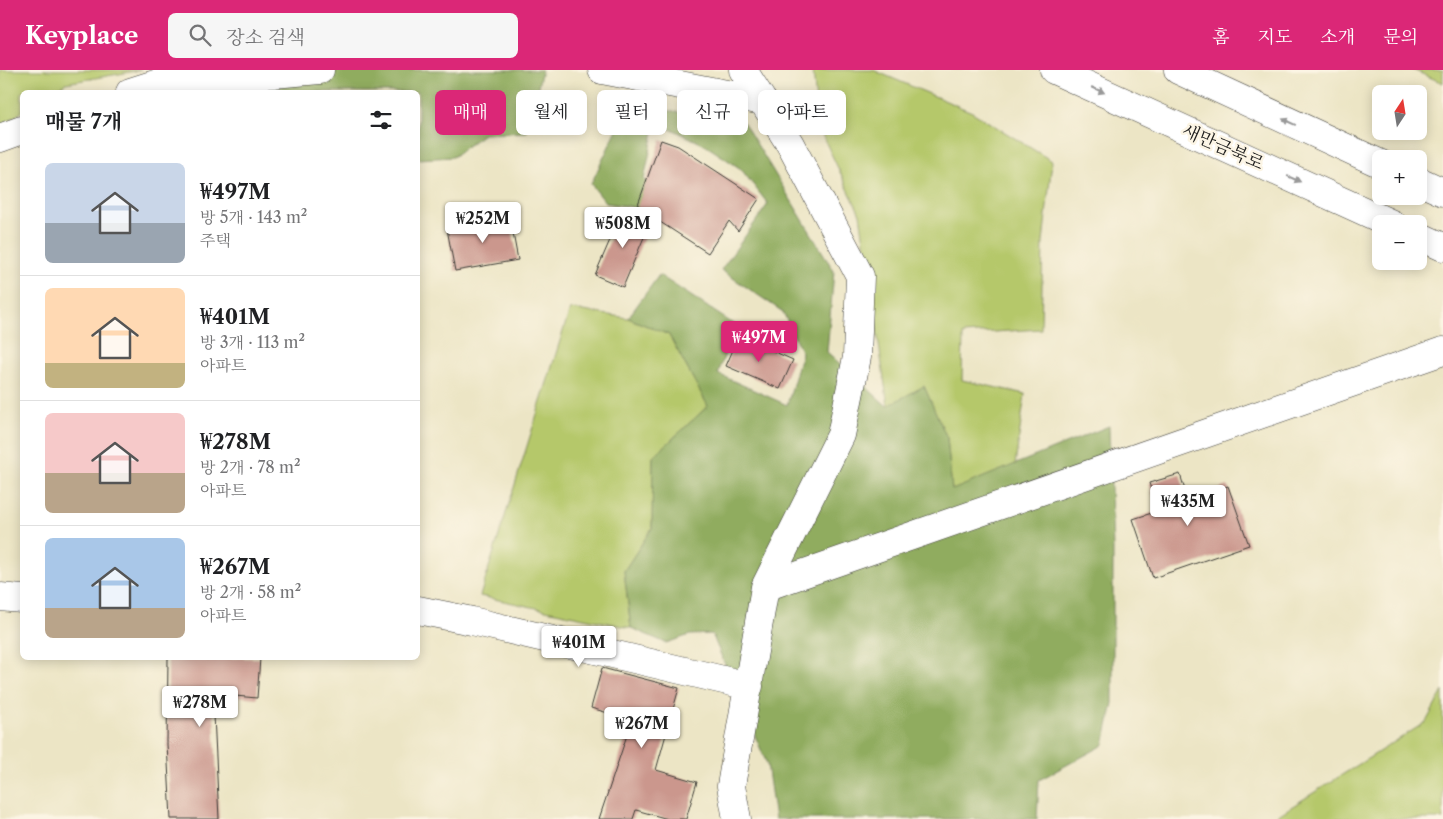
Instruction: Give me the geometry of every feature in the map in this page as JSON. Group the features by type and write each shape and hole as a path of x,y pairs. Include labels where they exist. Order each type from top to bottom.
{"main road":[{"path":"136,90 155,84 320,70"},
{"path":"602,70 758,100"},
{"path":"743,70 758,94"},
{"name":"새만금북로","path":"1054,70 1372,215"},
{"path":"1178,70 1372,160"},
{"path":"0,138 20,131"},
{"path":"737,819 731,786 765,587 841,436 857,357 860,276 784,135"},
{"path":"1427,185 1443,192"},
{"path":"1427,240 1443,247"},
{"path":"765,587 1443,351"},
{"path":"0,598 20,599"},
{"path":"420,610 748,686"}],"green space":[{"path":"0,70 142,70 66,83 55,90 20,90 20,113 0,126"},
{"path":"242,70 542,70 537,90 516,90 516,132 506,133 506,90 435,90 435,135 482,135 453,157 420,159 420,90 238,90"},
{"path":"813,70 873,70 972,112 1052,161 1043,242 1041,329 963,334 962,380 1025,394 1015,465 952,491 947,438 924,387 888,406 860,214 822,135 846,135 846,90 815,90"},
{"path":"1413,70 1443,70 1443,83"},
{"path":"667,110 677,112 677,131 667,129"},
{"path":"748,130 834,271 827,352 887,406 924,386 947,438 952,490 1109,426 1113,549 1113,703 1104,745 1039,780 1037,819 775,819 767,764 712,634 690,635 666,643 631,628 624,571 652,528 653,457 708,406 669,335 628,318 659,275 735,325 718,374 787,405 802,353 783,312 721,270 768,204 741,169 705,145 684,135 748,135"},
{"path":"614,135 653,135 644,180 660,186 646,209 606,203 591,184"},
{"path":"570,309 628,318 669,335 708,406 653,457 652,528 624,571 631,628 480,596"},
{"path":"1443,691 1443,819 1272,819 1426,722"}],"building":[{"path":"661,140 678,146 759,199 738,231 729,221 708,253 637,207"},
{"path":"622,212 650,223 623,287 595,275"},
{"path":"510,217 518,260 455,271 447,229"},
{"path":"739,336 793,360 780,389 726,366"},
{"path":"1180,474 1188,500 1228,486 1249,545 1153,578 1133,519 1158,511 1149,483"},
{"path":"168,660 260,660 257,698 213,694 219,819 171,819 167,744"},
{"path":"602,668 679,688 656,770 697,782 686,819 668,819 636,810 633,819 599,819 632,720 591,708"}]}
